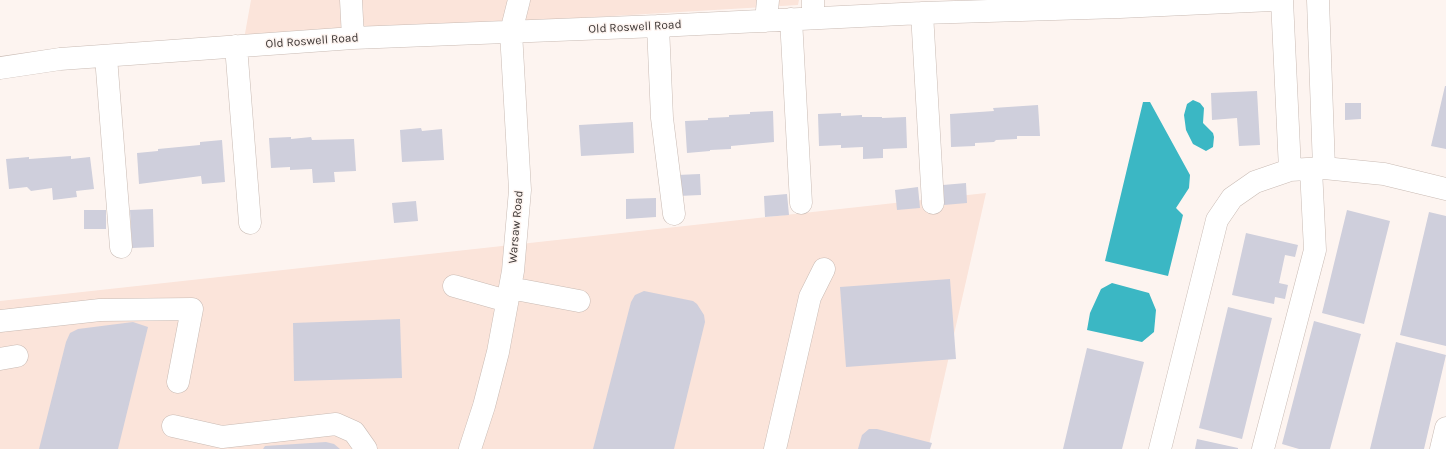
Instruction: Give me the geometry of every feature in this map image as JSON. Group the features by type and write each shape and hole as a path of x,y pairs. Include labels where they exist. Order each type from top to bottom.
{"street":[{"path":"351,0 353,38"},
{"name":"Warsaw Road","path":"470,449 484,406 498,352 513,271 520,190 511,32 519,0"},
{"name":"Old Roswell Road","path":"0,68 60,59 106,57 353,38 658,26 767,10 790,20 813,9 922,13 1119,3 1272,0"},
{"path":"1263,449 1315,250 1308,169 1288,116 1282,0"},
{"path":"1308,169 1322,114 1318,0"},
{"path":"922,13 933,203"},
{"path":"790,20 801,203"},
{"path":"658,26 662,118 674,214"},
{"path":"236,46 250,223"},
{"path":"106,57 121,247"},
{"path":"1288,116 1322,114"},
{"path":"1160,449 1216,220 1232,198 1255,182 1308,169 1384,174 1446,189"},
{"path":"775,449 810,297 824,269"},
{"path":"454,286 508,294 579,301"},
{"path":"0,321 100,310 192,309 178,382"},
{"path":"173,426 222,437 336,424 354,432 366,449"},
{"path":"1441,449 1446,428"}],"shaded area":[{"path":"251,0 799,0 798,5 512,22 241,56"},
{"path":"986,193 928,449 0,449 0,301"}],"water":[{"path":"1193,100 1200,103 1204,108 1203,123 1213,133 1213,147 1206,151 1193,144 1186,130 1184,115 1187,104"},
{"path":"1143,102 1150,102 1190,175 1189,188 1176,208 1183,215 1168,276 1105,261"},
{"path":"1112,283 1149,293 1156,310 1154,332 1142,342 1087,330 1090,313 1101,289"}],"building":[{"path":"1446,86 1446,149 1431,146"},
{"path":"1257,91 1260,145 1239,146 1237,118 1212,120 1211,93"},
{"path":"1345,103 1361,103 1361,119 1345,120"},
{"path":"1038,105 1040,136 1017,136 1017,139 975,143 975,146 951,147 950,114 994,111 993,108"},
{"path":"773,111 774,142 731,146 731,149 687,153 685,121 708,120 708,118 729,117 729,115 750,114 750,112"},
{"path":"841,113 841,116 862,115 862,117 882,118 906,117 907,148 883,149 883,158 863,159 863,147 841,148 841,145 819,146 818,114"},
{"path":"633,122 634,153 581,156 579,125"},
{"path":"421,128 422,131 442,129 444,160 402,162 400,130"},
{"path":"291,137 291,139 311,137 312,140 354,139 356,171 334,172 335,182 313,183 312,169 290,170 290,167 271,168 269,138"},
{"path":"222,140 225,182 202,184 201,176 139,184 137,153 158,151 158,149 200,145 200,142"},
{"path":"71,156 71,159 90,157 94,189 76,191 77,197 53,200 52,188 31,191 27,187 9,189 6,159"},
{"path":"700,174 701,195 678,196 677,175"},
{"path":"966,183 967,203 944,205 943,185"},
{"path":"918,187 920,208 897,210 895,190"},
{"path":"787,194 789,215 765,217 764,196"},
{"path":"656,198 656,217 626,219 626,199"},
{"path":"416,201 418,221 394,223 392,203"},
{"path":"153,209 154,247 132,248 130,210"},
{"path":"84,210 106,210 106,229 84,229"},
{"path":"1347,210 1390,221 1364,324 1322,313"},
{"path":"1429,212 1446,216 1446,346 1400,335"},
{"path":"1246,233 1298,245 1295,257 1285,255 1279,283 1288,285 1285,299 1275,297 1274,304 1232,295"},
{"path":"950,279 956,359 846,367 840,287"},
{"path":"644,291 693,301 697,304 704,315 705,322 674,449 593,449 631,302 635,295"},
{"path":"1228,307 1272,318 1242,439 1199,428"},
{"path":"400,319 402,378 294,381 293,323"},
{"path":"1314,321 1361,334 1330,449 1299,449 1282,444"},
{"path":"133,322 148,327 118,449 39,449 66,342 70,333 78,329"},
{"path":"1396,342 1446,355 1424,449 1370,449"},
{"path":"1087,348 1144,362 1122,449 1063,449"},
{"path":"869,429 877,429 932,443 930,449 858,449 862,435"},
{"path":"1197,439 1238,448 1238,449 1195,449"},
{"path":"326,442 334,444 340,449 263,449 265,446"}]}
